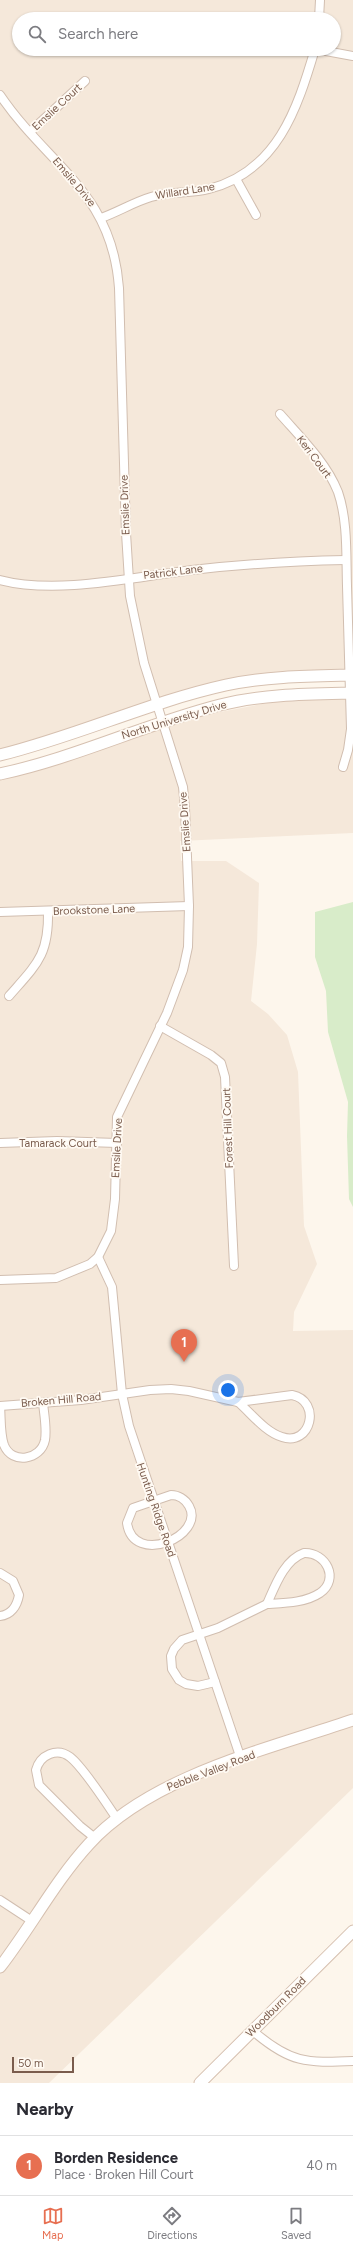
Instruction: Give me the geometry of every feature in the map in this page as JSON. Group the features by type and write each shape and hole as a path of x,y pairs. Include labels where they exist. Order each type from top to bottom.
{"street":[{"path":"320,0 320,12"},
{"path":"341,54 353,56"},
{"name":"Willard Lane","path":"101,218 152,196 206,190 243,175 265,158 281,137 299,98 313,56"},
{"name":"Emslie Court","path":"30,132 85,81"},
{"name":"Emslie Drive","path":"0,95 11,111 87,196 101,218 113,251 118,276 128,578 134,622 144,663 183,787 189,906 188,947"},
{"path":"236,179 256,215"},
{"name":"Keri Court","path":"280,414 320,460 335,487 342,510 346,560 352,693 350,740 343,767"},
{"name":"Patrick Lane","path":"0,580 24,584 56,586 245,564 346,560"},
{"name":"North University Drive","path":"0,755 71,735 157,706 227,685 282,677 351,675"},
{"name":"North University Drive","path":"0,774 42,764 162,722 221,705 288,695 352,693"},
{"name":"Brookstone Lane","path":"0,912 189,906"},
{"path":"9,996 35,966 42,954 48,936 48,911"},
{"name":"Emsile Drive","path":"98,1257 111,1231 115,1199 117,1117 160,1026 183,970 188,947"},
{"name":"Forest Hill Court","path":"160,1026 211,1055 221,1063 225,1077 234,1266"},
{"name":"Tamarack Court","path":"0,1143 57,1141 116,1143"},
{"path":"0,1280 56,1278 90,1264 98,1257"},
{"name":"Hunting Ridge Road","path":"98,1257 112,1287 122,1394 133,1442 241,1758"},
{"name":"Broken Hill Road","path":"0,1406 43,1403 170,1389 196,1392 238,1402"},
{"path":"288,1395 296,1396 308,1405 311,1414 310,1422 305,1432 297,1436 282,1437 262,1424 238,1402 288,1395"},
{"path":"0,1406 3,1444 12,1455 25,1458 34,1456 40,1450 44,1442 43,1403"},
{"path":"175,1495 183,1499 190,1509 191,1522 187,1530 182,1534 152,1545 141,1545 132,1539 127,1530 127,1517 133,1508 153,1500 175,1495"},
{"path":"215,1682 198,1686 186,1684 179,1680 172,1670 171,1656 178,1644 182,1640 239,1618 267,1604 294,1602 321,1592 329,1578 326,1562 316,1554 309,1553 295,1558 277,1582 267,1604"},
{"path":"0,1573 13,1581 19,1595 15,1607 10,1612 0,1616"},
{"name":"Pebble Valley Road","path":"0,1967 64,1874 95,1838 117,1819 151,1796 175,1783 241,1758 353,1720"},
{"path":"95,1838 80,1826 39,1785 36,1770 44,1756 54,1752 69,1756 117,1819"},
{"path":"0,1900 32,1921"},
{"name":"Woodburn Road","path":"200,2083 353,1931"},
{"path":"253,2031 278,2051 299,2060 353,2061"}],"shaded area":[{"path":"0,0 353,0 353,670 295,672 141,706 0,751"},
{"path":"353,698 353,833 180,841 181,861 226,861 259,883 257,944 251,1001 268,1014 287,1035 298,1072 304,1226 317,1264 294,1312 293,1331 353,1330 353,1788 49,2083 0,2083 0,779 35,771 204,715 278,701"}],"green space":[{"path":"353,902 353,1207 349,1199 347,1136 348,1102 328,1032 326,991 315,957 315,912"}],"place":[{"name":"Borden Residence","path":"184,1362"}]}
